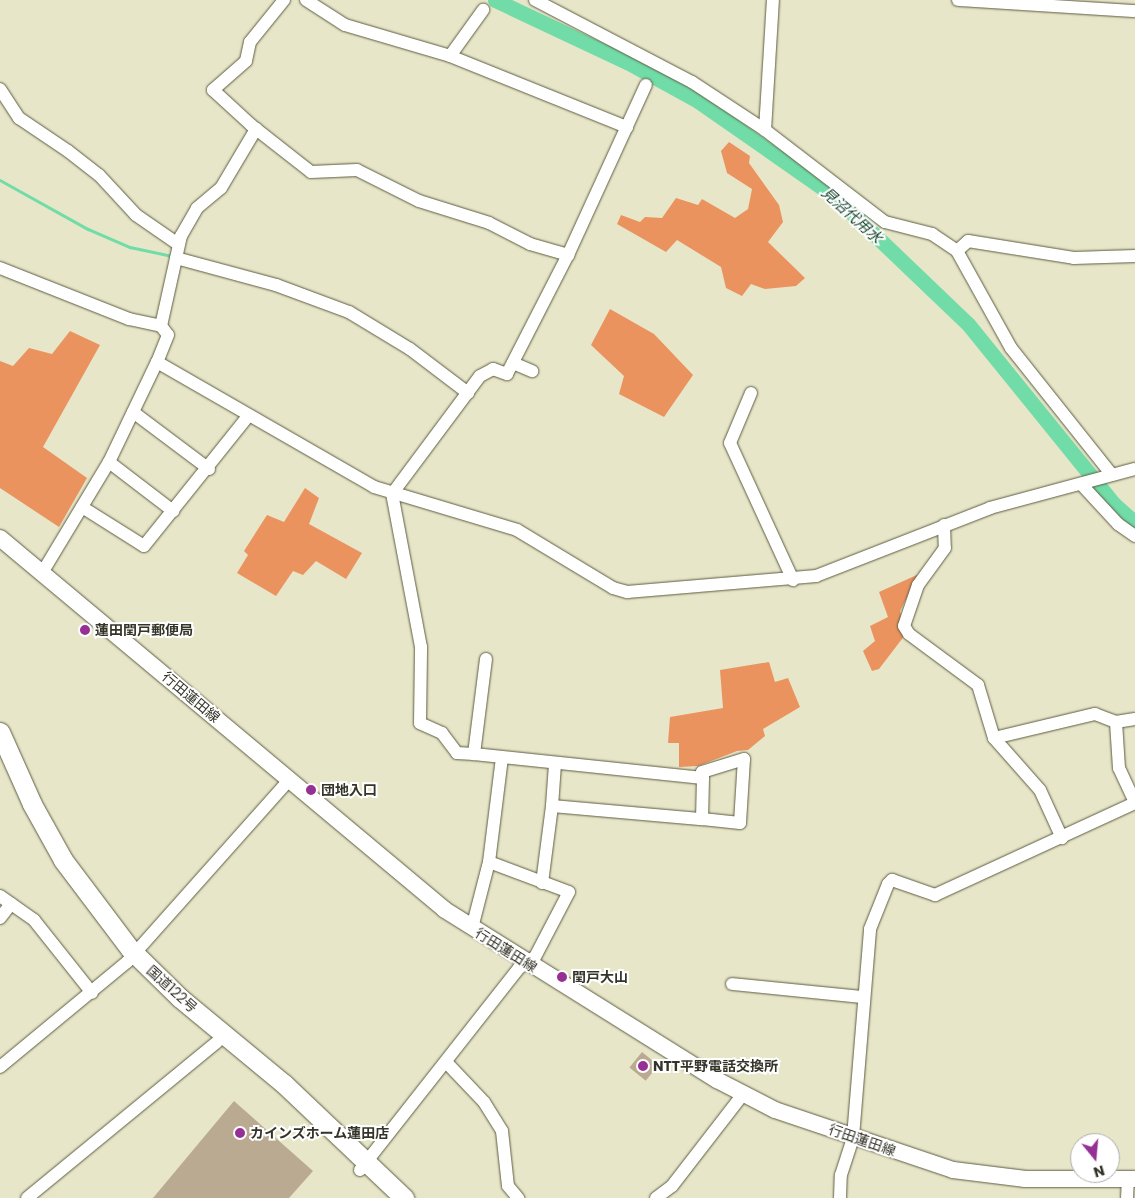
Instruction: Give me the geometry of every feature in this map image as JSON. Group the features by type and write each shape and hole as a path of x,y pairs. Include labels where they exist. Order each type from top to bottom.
{"highway":[{"name":"国道122号","path":"0,732 32,804 63,860 131,958 363,1166 388,1198"},
{"name":"国道122号","path":"0,759 53,866 131,958 216,1042 363,1166 404,1198"}],"main road":[{"name":"行田蓮田線","path":"0,538 289,780 472,928 743,1094 775,1110 853,1137 976,1174 1025,1179 1132,1179"}],"street":[{"path":"284,0 250,42 246,61 213,90 256,129 311,172 357,170 419,201 489,222 530,244 568,255"},
{"path":"306,0 345,25 450,56 627,128"},
{"path":"535,0 692,82 765,130 885,222 932,234 957,251 1011,348 1110,476"},
{"path":"765,130 773,0"},
{"path":"958,0 1135,11"},
{"path":"450,56 482,10"},
{"path":"646,85 568,255 507,374 493,369 480,376 392,494 422,647 420,723 442,733 457,753 703,778"},
{"path":"0,89 19,118 68,151 136,214 178,244"},
{"path":"162,326 178,244 197,208 220,188 256,129"},
{"path":"957,251 968,240 1074,258 1135,256"},
{"path":"176,258 276,285 349,312 410,349 468,393"},
{"path":"0,268 129,319 162,326 168,335 109,462 42,573"},
{"path":"157,362 340,470 392,494 517,530 613,588 627,592 793,580 825,573 944,525 1135,469"},
{"path":"513,362 532,371"},
{"path":"751,393 730,443 793,580"},
{"path":"133,412 208,469"},
{"path":"82,507 144,546 208,469 248,416"},
{"path":"109,462 173,511"},
{"path":"1083,483 1118,524 1135,536"},
{"path":"944,525 945,548 918,585 904,626 909,634 978,685 994,738 1051,805 1062,838"},
{"path":"474,754 486,659"},
{"path":"994,738 1095,714 1116,722 1135,719"},
{"path":"840,1198 841,1175 853,1137 870,929 892,880 935,896 1135,803 1119,768 1116,722"},
{"path":"472,928 489,862 502,758"},
{"path":"552,806 740,823 744,759 702,772 702,819"},
{"path":"542,883 552,806 555,764"},
{"path":"0,1067 92,993 131,958 289,780"},
{"path":"363,1166 519,968 528,963 552,931 551,923 569,892 542,883 522,871 489,862"},
{"path":"0,918 5,900 34,920 92,993"},
{"path":"732,984 864,997"},
{"path":"27,1198 216,1042"},
{"path":"446,1062 484,1102 502,1131 508,1186 518,1198"},
{"path":"656,1198 672,1186 743,1094"},
{"path":"1127,1198 1132,1179"}],"shaded area":[{"path":"729,142 750,156 749,163 779,205 783,222 768,242 805,278 796,286 765,289 751,284 742,296 726,288 721,267 677,240 666,252 617,224 621,215 640,222 645,217 662,218 676,198 698,205 702,199 735,218 748,209 752,189 727,173 721,151"},
{"path":"610,309 654,334 693,375 664,417 619,394 624,376 591,345"},
{"path":"70,331 100,345 43,447 87,478 59,527 0,488 0,361 13,366 29,348 52,354"},
{"path":"305,488 319,498 309,524 362,553 346,579 316,561 303,575 293,571 276,596 237,573 248,555 244,551 267,515 284,522"},
{"path":"919,574 900,611 905,635 879,669 872,671 863,651 875,641 870,626 888,617 879,592"},
{"path":"769,662 775,682 788,678 800,707 763,729 765,736 748,750 737,751 698,766 679,767 679,743 668,743 670,717 723,708 720,670"}],"building":[{"name":"NTT平野電話交換所","path":"642,1052 658,1065 646,1081 629,1068"},
{"name":"カインズホーム蓮田店","path":"234,1101 313,1171 289,1198 153,1198"}],"waterway":[{"name":"見沼代用水","path":"495,0 627,62 698,101 834,196 968,324 1114,504 1135,523"},
{"path":"0,180 88,229 130,247 168,255"}],"place":[{"name":"蓮田閏戸郵便局","path":"85,630"},
{"name":"団地入口","path":"311,790"},
{"name":"閏戸大山","path":"562,977"},
{"name":"NTT平野電話交換所","path":"643,1066"},
{"name":"カインズホーム蓮田店","path":"240,1133"}]}
